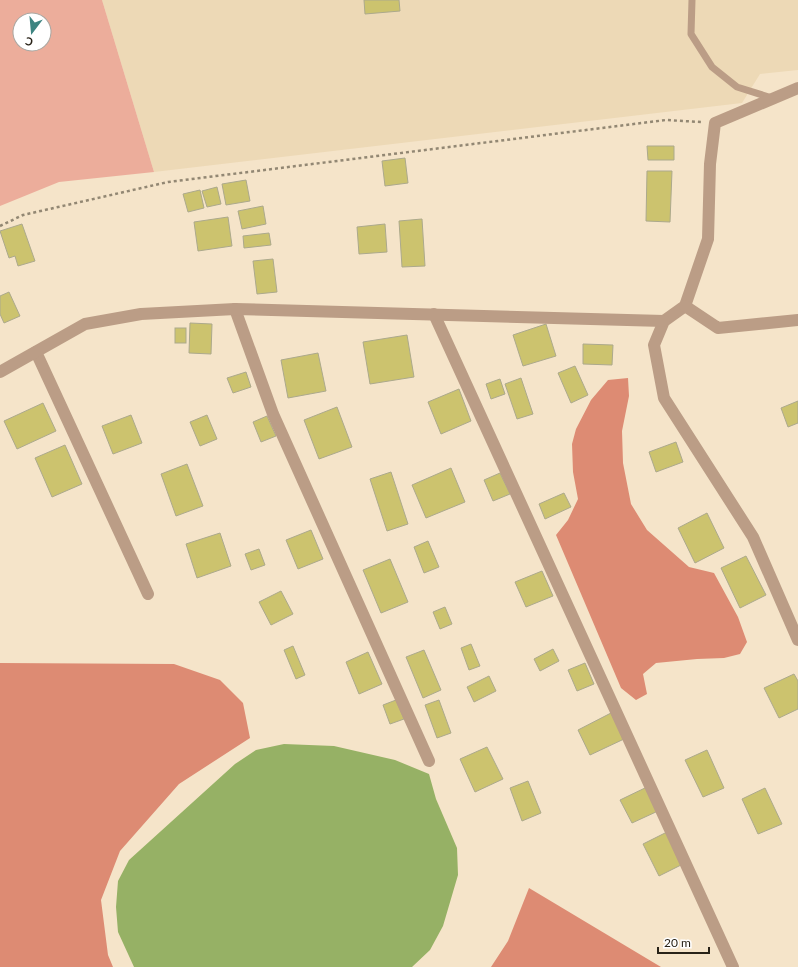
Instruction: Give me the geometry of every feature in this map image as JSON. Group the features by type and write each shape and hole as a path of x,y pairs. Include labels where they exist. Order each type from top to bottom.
{"street":[{"path":"798,88 715,123 710,164 708,239 685,306 664,321 654,345 664,398 753,537 798,640"},
{"path":"685,306 718,328 798,320"},
{"path":"0,372 85,324 141,314 235,309 664,321"},
{"path":"235,309 273,414 429,761"},
{"path":"434,314 733,967"},
{"path":"36,352 148,594"}],"lane":[{"path":"692,0 691,34 712,67 737,87 772,98"}],"path":[{"path":"0,226 23,214 168,182 666,120 715,123"}],"shaded area":[{"path":"0,0 102,0 154,172 59,182 0,206"},
{"path":"102,0 798,0 798,70 760,74 742,103 154,172"},
{"path":"628,378 629,396 622,431 623,463 631,504 647,530 689,567 714,573 738,617 747,642 740,654 724,658 656,663 643,674 647,694 636,700 621,688 556,535 568,520 578,499 573,472 572,444 576,429 591,400 608,380"},
{"path":"0,663 174,664 220,680 243,703 250,738 179,784 120,851 101,900 108,955 113,967 0,967"},
{"path":"284,744 334,746 395,760 429,774 436,799 457,848 458,875 443,926 430,950 412,967 134,967 118,932 116,907 118,881 129,860 235,764 256,750"},
{"path":"529,888 661,967 491,967 508,941"}],"building":[{"path":"364,0 399,0 400,11 365,14"},
{"path":"647,146 674,146 674,160 648,160"},
{"path":"405,158 408,183 385,186 382,161"},
{"path":"647,171 672,171 670,222 646,221"},
{"path":"246,180 250,201 226,205 222,184"},
{"path":"217,187 221,204 207,207 202,191"},
{"path":"200,190 204,208 188,212 183,194"},
{"path":"263,206 266,224 242,229 238,211"},
{"path":"228,217 232,246 198,251 194,222"},
{"path":"422,219 425,266 402,267 399,221"},
{"path":"22,224 35,261 18,266 15,256 9,258 0,231"},
{"path":"385,224 387,252 359,254 357,227"},
{"path":"269,233 271,245 244,248 243,236"},
{"path":"273,259 277,292 257,294 253,261"},
{"path":"9,292 20,316 4,323 0,314 0,296"},
{"path":"190,323 212,324 211,354 189,353"},
{"path":"546,324 556,356 523,366 513,335"},
{"path":"175,328 186,328 186,343 175,343"},
{"path":"407,335 414,377 370,384 363,342"},
{"path":"583,344 613,345 612,365 583,364"},
{"path":"318,353 326,391 288,398 281,360"},
{"path":"575,366 588,395 571,403 558,373"},
{"path":"246,372 251,387 233,393 227,378"},
{"path":"521,378 533,414 517,419 505,384"},
{"path":"500,379 505,394 491,399 486,384"},
{"path":"459,389 471,421 441,434 428,402"},
{"path":"798,401 798,423 788,427 781,408"},
{"path":"43,403 56,431 17,449 4,421"},
{"path":"337,407 352,447 319,459 304,420"},
{"path":"131,415 142,443 113,454 102,426"},
{"path":"207,415 217,439 200,446 190,422"},
{"path":"267,416 276,436 261,442 253,422"},
{"path":"676,442 683,462 656,472 649,452"},
{"path":"65,445 82,484 52,497 35,458"},
{"path":"187,464 203,506 176,516 161,474"},
{"path":"451,468 465,502 426,518 412,485"},
{"path":"391,472 408,524 387,531 370,479"},
{"path":"500,473 510,494 493,501 484,480"},
{"path":"564,493 571,507 545,519 539,504"},
{"path":"707,513 724,548 695,563 678,528"},
{"path":"311,530 323,559 298,569 286,540"},
{"path":"220,533 231,566 197,578 186,544"},
{"path":"428,541 439,567 424,573 414,547"},
{"path":"259,549 265,565 251,570 245,554"},
{"path":"746,556 766,595 740,608 721,568"},
{"path":"390,559 408,602 381,613 363,570"},
{"path":"542,571 553,596 526,607 515,582"},
{"path":"281,591 293,614 271,625 259,602"},
{"path":"445,607 452,624 440,629 433,612"},
{"path":"471,644 480,666 469,670 461,648"},
{"path":"293,646 305,675 296,679 284,650"},
{"path":"553,649 559,661 540,671 534,659"},
{"path":"424,650 441,690 423,698 406,657"},
{"path":"368,652 382,684 359,694 346,662"},
{"path":"585,663 594,684 577,691 568,670"},
{"path":"794,674 798,681 798,709 779,718 764,688"},
{"path":"489,676 496,691 474,702 467,687"},
{"path":"396,700 404,719 390,724 383,705"},
{"path":"439,700 451,733 437,738 425,705"},
{"path":"611,713 624,739 590,755 578,730"},
{"path":"487,747 503,779 475,792 460,759"},
{"path":"707,750 724,788 703,797 685,760"},
{"path":"528,781 541,813 522,821 510,788"},
{"path":"647,787 658,811 632,823 620,800"},
{"path":"765,788 782,824 758,834 742,799"},
{"path":"667,832 683,864 659,876 643,844"}]}
